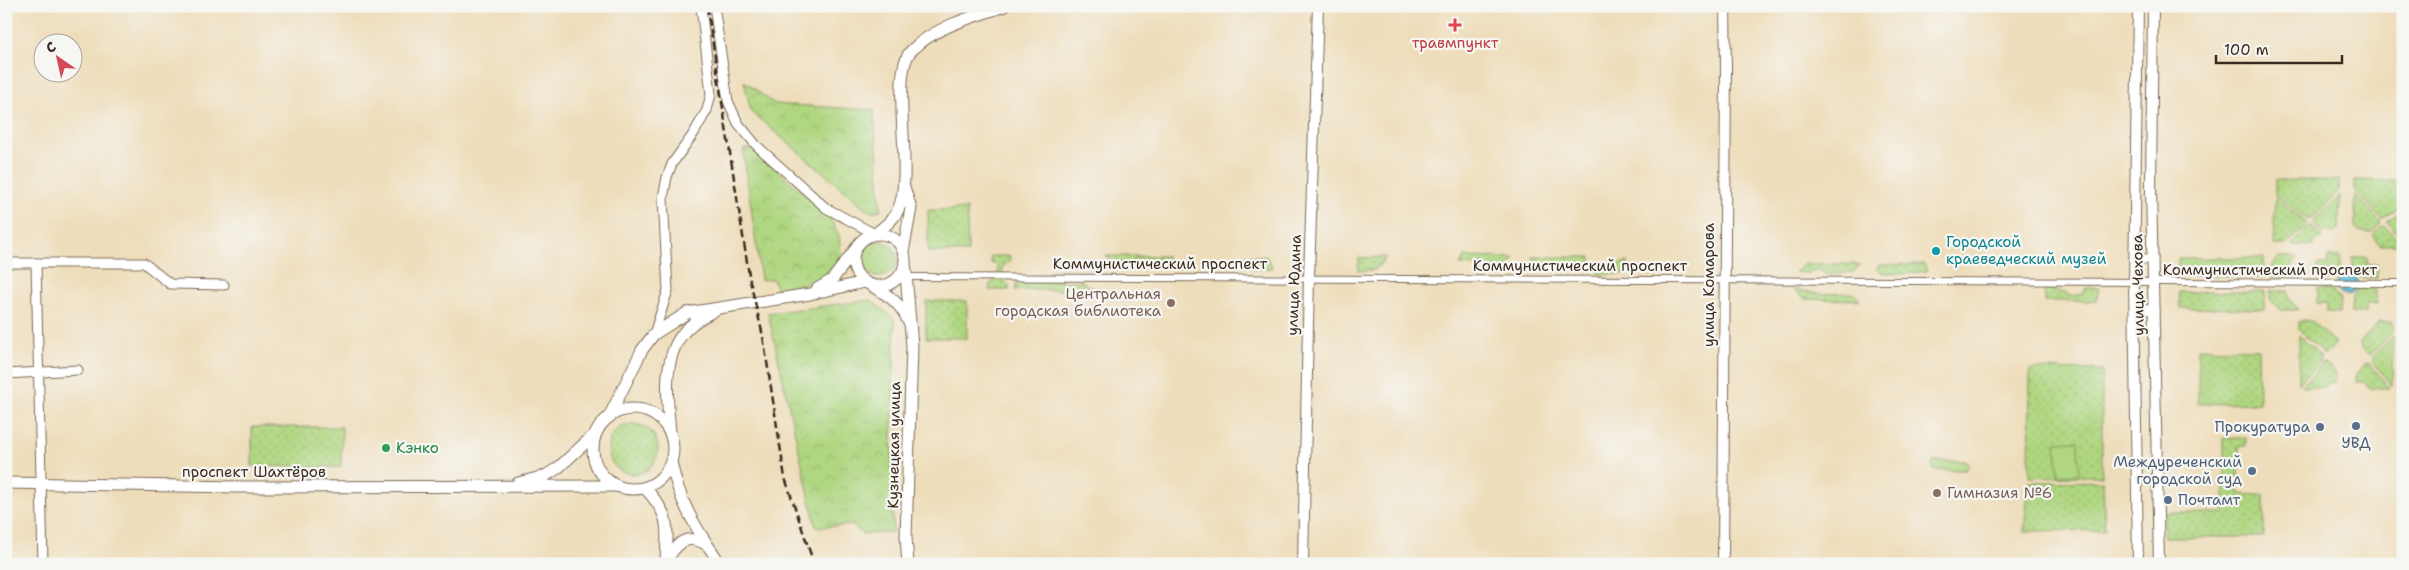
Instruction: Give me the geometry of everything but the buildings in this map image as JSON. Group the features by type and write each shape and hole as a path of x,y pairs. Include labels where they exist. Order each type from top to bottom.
{"main road":[{"path":"810,294 832,280 864,239 874,234 891,220 899,208 903,186 902,74 909,53 931,35 1004,6"},
{"path":"502,488 545,476 558,468 596,434 609,417 642,350 654,334 687,313 868,284 878,286 893,282 903,270 911,208 903,186"},
{"path":"874,234 889,236 900,246 904,257"},
{"path":"856,248 853,256 855,271 868,284 893,298 904,311 910,327"},
{"name":"Кузнецкая улица","path":"904,257 910,327 908,564"},
{"path":"502,488 616,486 635,490 645,488 656,482 665,473 671,462 673,452 667,395 669,369 676,347 688,327 720,307"},
{"path":"609,417 620,411 644,410 659,419 670,433"},
{"path":"596,434 593,458 598,469 606,479 616,486"},
{"path":"671,462 677,489 717,562"},
{"name":"проспект Шахтёров","path":"6,483 502,488"},
{"path":"645,488 664,513 668,524 666,563"},
{"path":"666,563 680,542 694,540 708,546"}],"street":[{"path":"654,334 668,290 663,198 672,164 694,133 707,110 711,94 701,6"},
{"path":"714,6 728,101 738,123 756,145 826,208 874,234"},
{"name":"улица Юдина","path":"1303,564 1309,277 1318,6"},
{"name":"улица Комарова","path":"1723,564 1725,6"},
{"name":"улица Чехова","path":"2138,6 2134,282 2138,564"},
{"name":"улица Чехова","path":"2153,6 2151,188 2158,564"},
{"path":"2135,259 2153,259"},
{"path":"6,262 144,263 170,284 224,284"},
{"path":"36,263 43,564"},
{"name":"Коммунистический проспект","path":"907,277 1309,277 2403,283"},
{"path":"2135,309 2154,310"},
{"path":"6,374 78,370"}],"green space":[{"path":"744,81 775,104 874,110 881,210 870,212 751,112"},
{"path":"752,148 829,216 839,235 841,256 835,270 825,280 776,289 773,279 761,280 743,150"},
{"path":"2275,180 2339,180 2339,191 2312,219 2307,219 2275,195"},
{"path":"2355,180 2403,181 2403,206 2382,219 2355,191"},
{"path":"2355,195 2380,221 2380,225 2373,232 2359,232 2355,228"},
{"path":"2340,196 2339,228 2334,233 2322,232 2314,225 2314,221"},
{"path":"2275,198 2306,222 2307,225 2286,245 2273,245"},
{"path":"967,209 968,252 928,252 928,210"},
{"path":"2403,210 2403,242 2387,221"},
{"path":"2382,226 2385,226 2402,245 2380,245 2373,235"},
{"path":"2309,227 2312,227 2322,236 2313,246 2291,245"},
{"path":"879,241 886,242 892,246 896,252 896,266 892,272 886,276 879,277 872,276 866,272 862,266 861,259 862,252 866,246 872,242"},
{"path":"991,256 1010,256 1010,262 1005,264 1002,269 1004,282 1009,285 1009,290 989,290 990,284 999,278 997,265 991,263"},
{"path":"1106,256 1167,256 1166,263 1153,264 1139,260 1130,263 1114,262"},
{"path":"1240,256 1266,256 1273,268 1253,269 1248,261"},
{"path":"1386,257 1375,270 1358,271 1359,258"},
{"path":"1464,257 1515,258 1507,267 1489,268 1482,263 1474,266 1460,265"},
{"path":"1532,257 1591,257 1592,265 1538,264"},
{"path":"2280,257 2299,257 2289,270 2289,277 2270,277 2270,268"},
{"path":"2328,257 2340,257 2340,269 2332,279 2317,278 2317,265 2327,265"},
{"path":"2353,257 2367,257 2367,264 2377,264 2377,278 2362,278 2353,269"},
{"path":"2178,258 2264,258 2264,277 2178,275"},
{"path":"1628,262 1629,273 1599,275 1598,268"},
{"path":"1805,264 1858,264 1859,266 1853,272 1828,275 1817,269 1808,273 1795,272"},
{"path":"1924,264 1927,271 1904,274 1882,273 1877,267 1879,265"},
{"path":"1017,281 1083,281 1086,285 1094,288 1094,290 1015,290"},
{"path":"2045,286 2072,296 2082,294 2086,288 2099,288 2096,301 2044,301"},
{"path":"2360,288 2376,289 2376,304 2366,304 2366,313 2351,313 2352,298"},
{"path":"1793,289 1821,294 1853,293 1860,300 1804,299"},
{"path":"2317,289 2332,290 2340,298 2339,313 2327,312 2327,303 2317,303"},
{"path":"2270,291 2288,291 2289,298 2298,310 2280,310 2270,299"},
{"path":"2179,292 2265,292 2265,309 2180,308"},
{"path":"871,300 895,320 892,441 893,532 862,534 853,525 816,527 768,313"},
{"path":"926,301 967,301 967,338 926,338"},
{"path":"2299,321 2311,321 2335,343 2326,354 2323,354 2299,330"},
{"path":"2379,322 2393,322 2393,331 2371,354 2366,353 2359,343"},
{"path":"2299,335 2320,356 2320,361 2299,384"},
{"path":"2393,335 2392,386 2373,362 2373,356"},
{"path":"2198,348 2258,349 2259,403 2198,404"},
{"path":"2322,363 2326,363 2336,373 2335,382 2328,383 2323,387 2302,387"},
{"path":"2365,364 2370,364 2390,388 2370,388 2365,382 2356,382 2356,373"},
{"path":"2030,369 2102,370 2102,476 2029,477"},
{"path":"633,424 642,426 653,435 658,449 656,458 647,469 633,474 624,472 613,463 608,449 610,440 619,429"},
{"path":"252,427 342,427 341,467 252,466"},
{"path":"2224,438 2246,438 2246,446 2239,446 2239,494 2264,495 2264,537 2164,537 2164,513 2224,513"},
{"path":"2078,441 2079,474 2058,475 2056,442"},
{"path":"1934,461 1966,461 1969,465 1966,470 1934,470 1932,465"},
{"path":"2103,481 2105,530 2024,531 2029,482"}],"water":[{"path":"2347,273 2355,276 2358,284 2355,292 2347,295 2339,292 2336,284 2339,276"}],"railway":[{"path":"707,6 750,281 763,336 785,478 814,564"}],"place":[{"name":"травмпункт","path":"1455,25"},
{"name":"Городской краеведческий музей","path":"1936,251"},
{"name":"Центральная городская библиотека","path":"1171,303"},
{"name":"УВД","path":"2356,426"},
{"name":"Прокуратура","path":"2320,427"},
{"name":"Кэнко","path":"386,448"},
{"name":"Междуреченский городской суд","path":"2252,471"},
{"name":"Гимназия №6","path":"1937,493"},
{"name":"Почтамт","path":"2168,500"}]}
